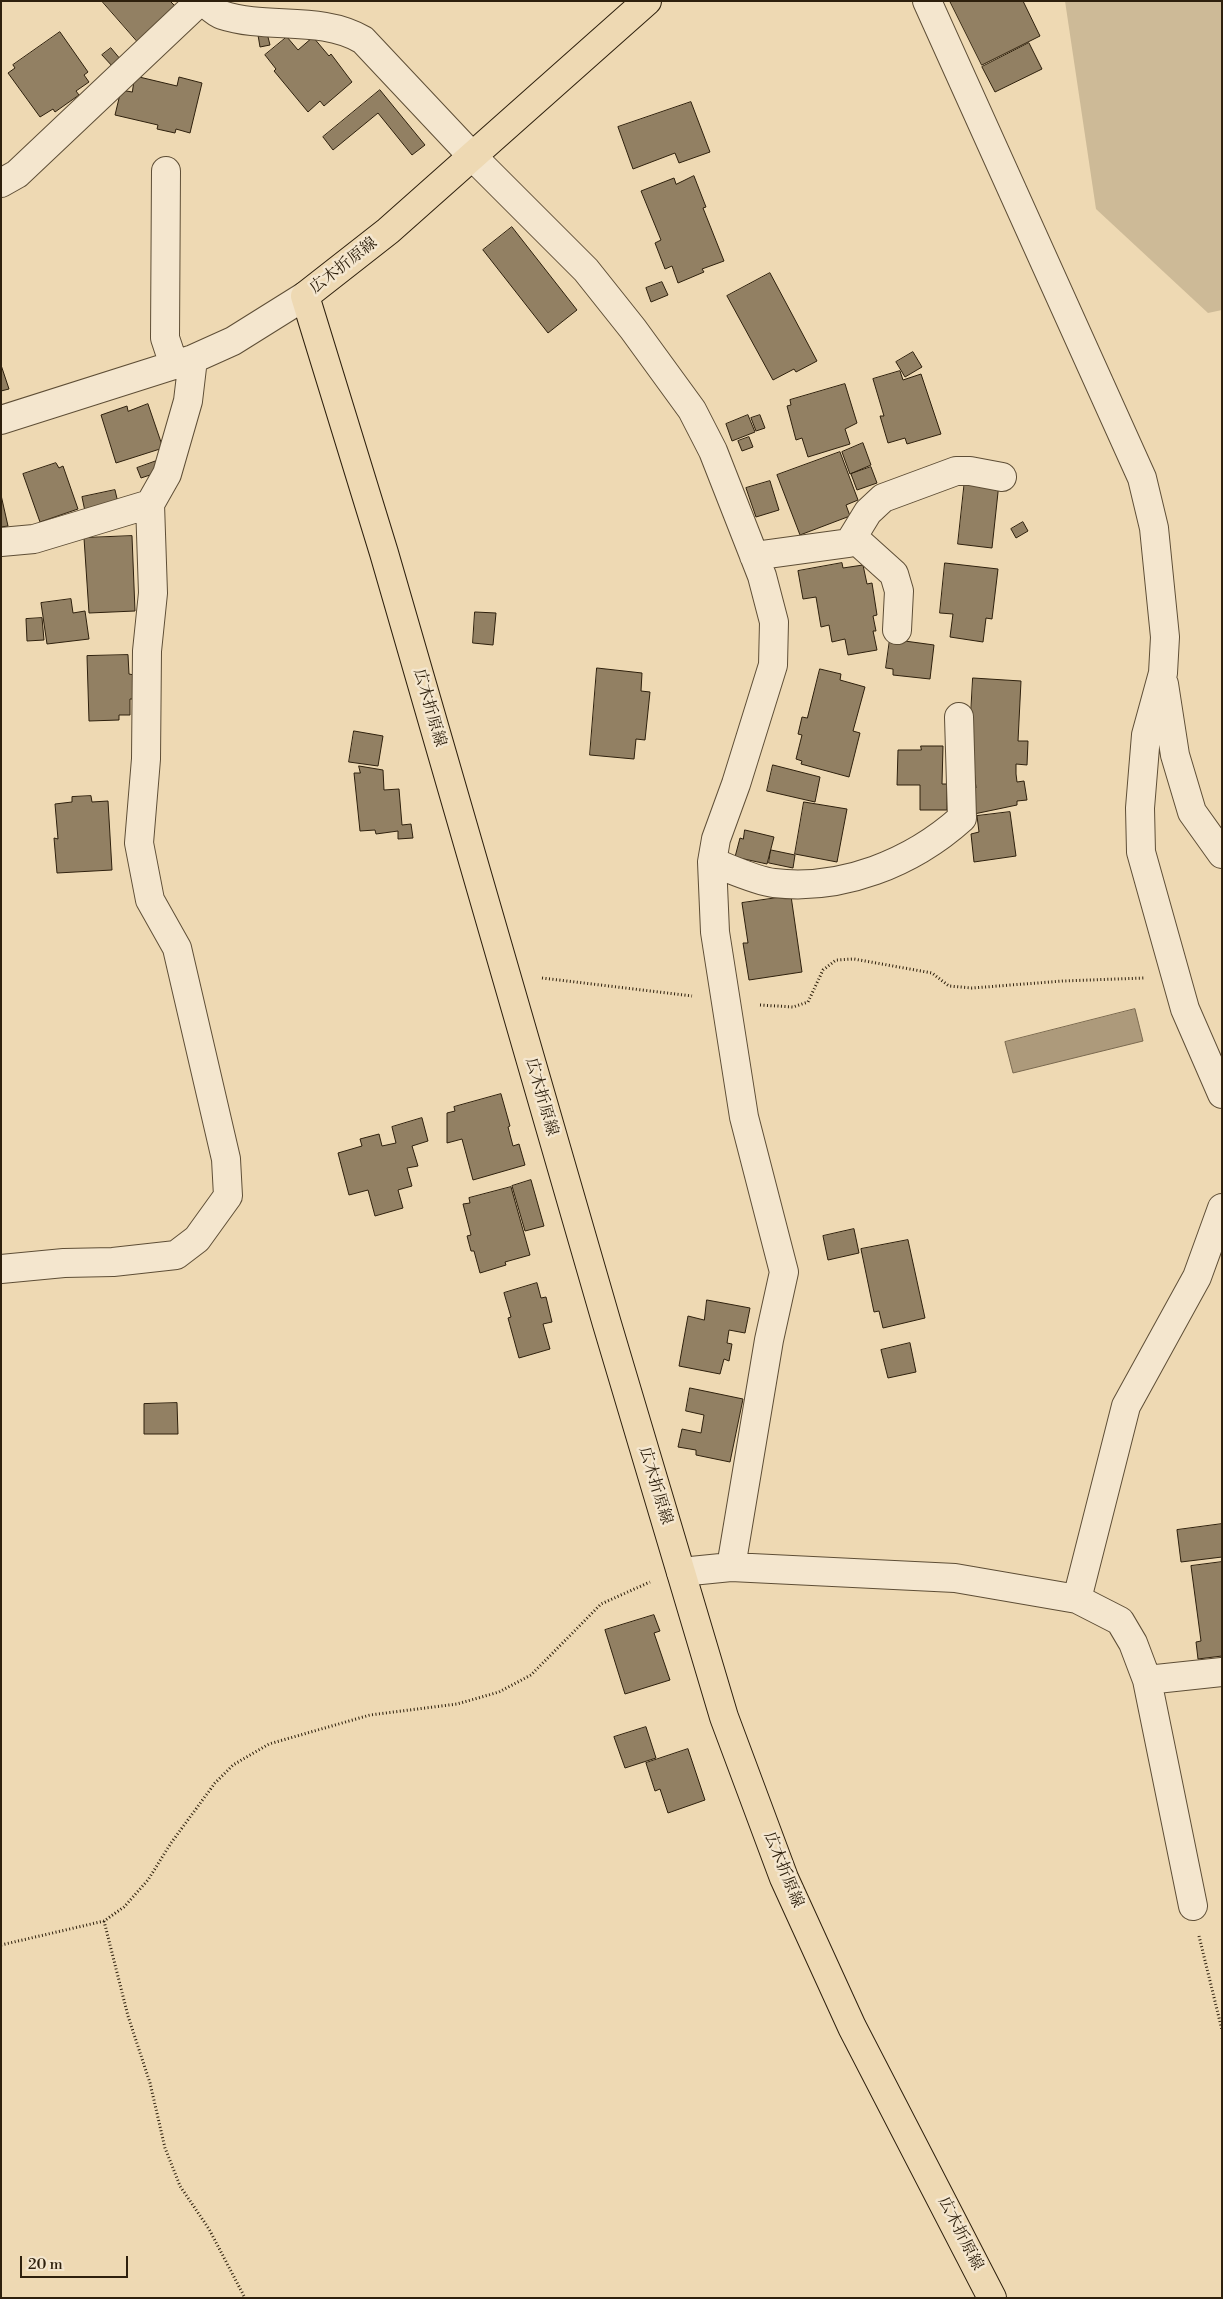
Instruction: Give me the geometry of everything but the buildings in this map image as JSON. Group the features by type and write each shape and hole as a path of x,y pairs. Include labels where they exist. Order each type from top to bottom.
{"main road":[{"name":"広木折原線","path":"646,1 388,231 305,296 384,553 607,1324 724,1717 784,1878 852,2027 992,2298"}],"street":[{"path":"1,182 17,174 202,1 220,15 348,31 363,40 473,157 586,270 633,328 686,403 713,451 762,576 774,622 773,664 736,784 716,839 712,862 715,932 744,1117 784,1272 769,1340 731,1568"},
{"path":"927,1 1142,478 1154,528 1165,637 1163,673 1174,755 1192,812 1222,854"},
{"path":"1,1269 64,1263 123,1261 176,1255 197,1239 228,1196 226,1159 177,948 150,900 139,844 146,759 147,651 153,593 150,504 167,474 188,401 184,362 165,338 166,171"},
{"path":"1,420 184,362 233,341 305,296"},
{"path":"754,556 849,543 854,538 868,512 883,498 956,472 970,471 1002,477"},
{"path":"1,542 34,539 150,504"},
{"path":"854,538 894,574 899,591 897,630"},
{"path":"1163,673 1146,735 1140,808 1141,852 1185,1009 1222,1094"},
{"path":"712,862 773,883 819,883 865,874 904,858 942,836 962,818 959,717"},
{"path":"1077,1599 1126,1406 1197,1277 1222,1208"},
{"path":"681,1572 731,1568 955,1578 1077,1599 1120,1622 1133,1643 1147,1680 1193,1906"},
{"path":"1147,1680 1222,1672"}],"path":[{"path":"505,974 667,991 726,1002 793,1008 808,1002 823,970 836,960 845,959 932,973 949,986 972,988 1142,978 1179,985"},
{"path":"1,1945 104,1921 124,1907 148,1880 171,1843 215,1783 233,1765 269,1744 370,1716 458,1704 499,1692 531,1675 601,1604 643,1584 681,1572"},
{"path":"1193,1906 1222,2030"},
{"path":"104,1921 128,2016 150,2082 165,2148 180,2186 210,2230 245,2298"}],"shaded area":[{"path":"1065,1 1222,1 1222,310 1208,313 1096,209"},
{"path":"1135,1009 1143,1041 1013,1073 1005,1042"}]}
